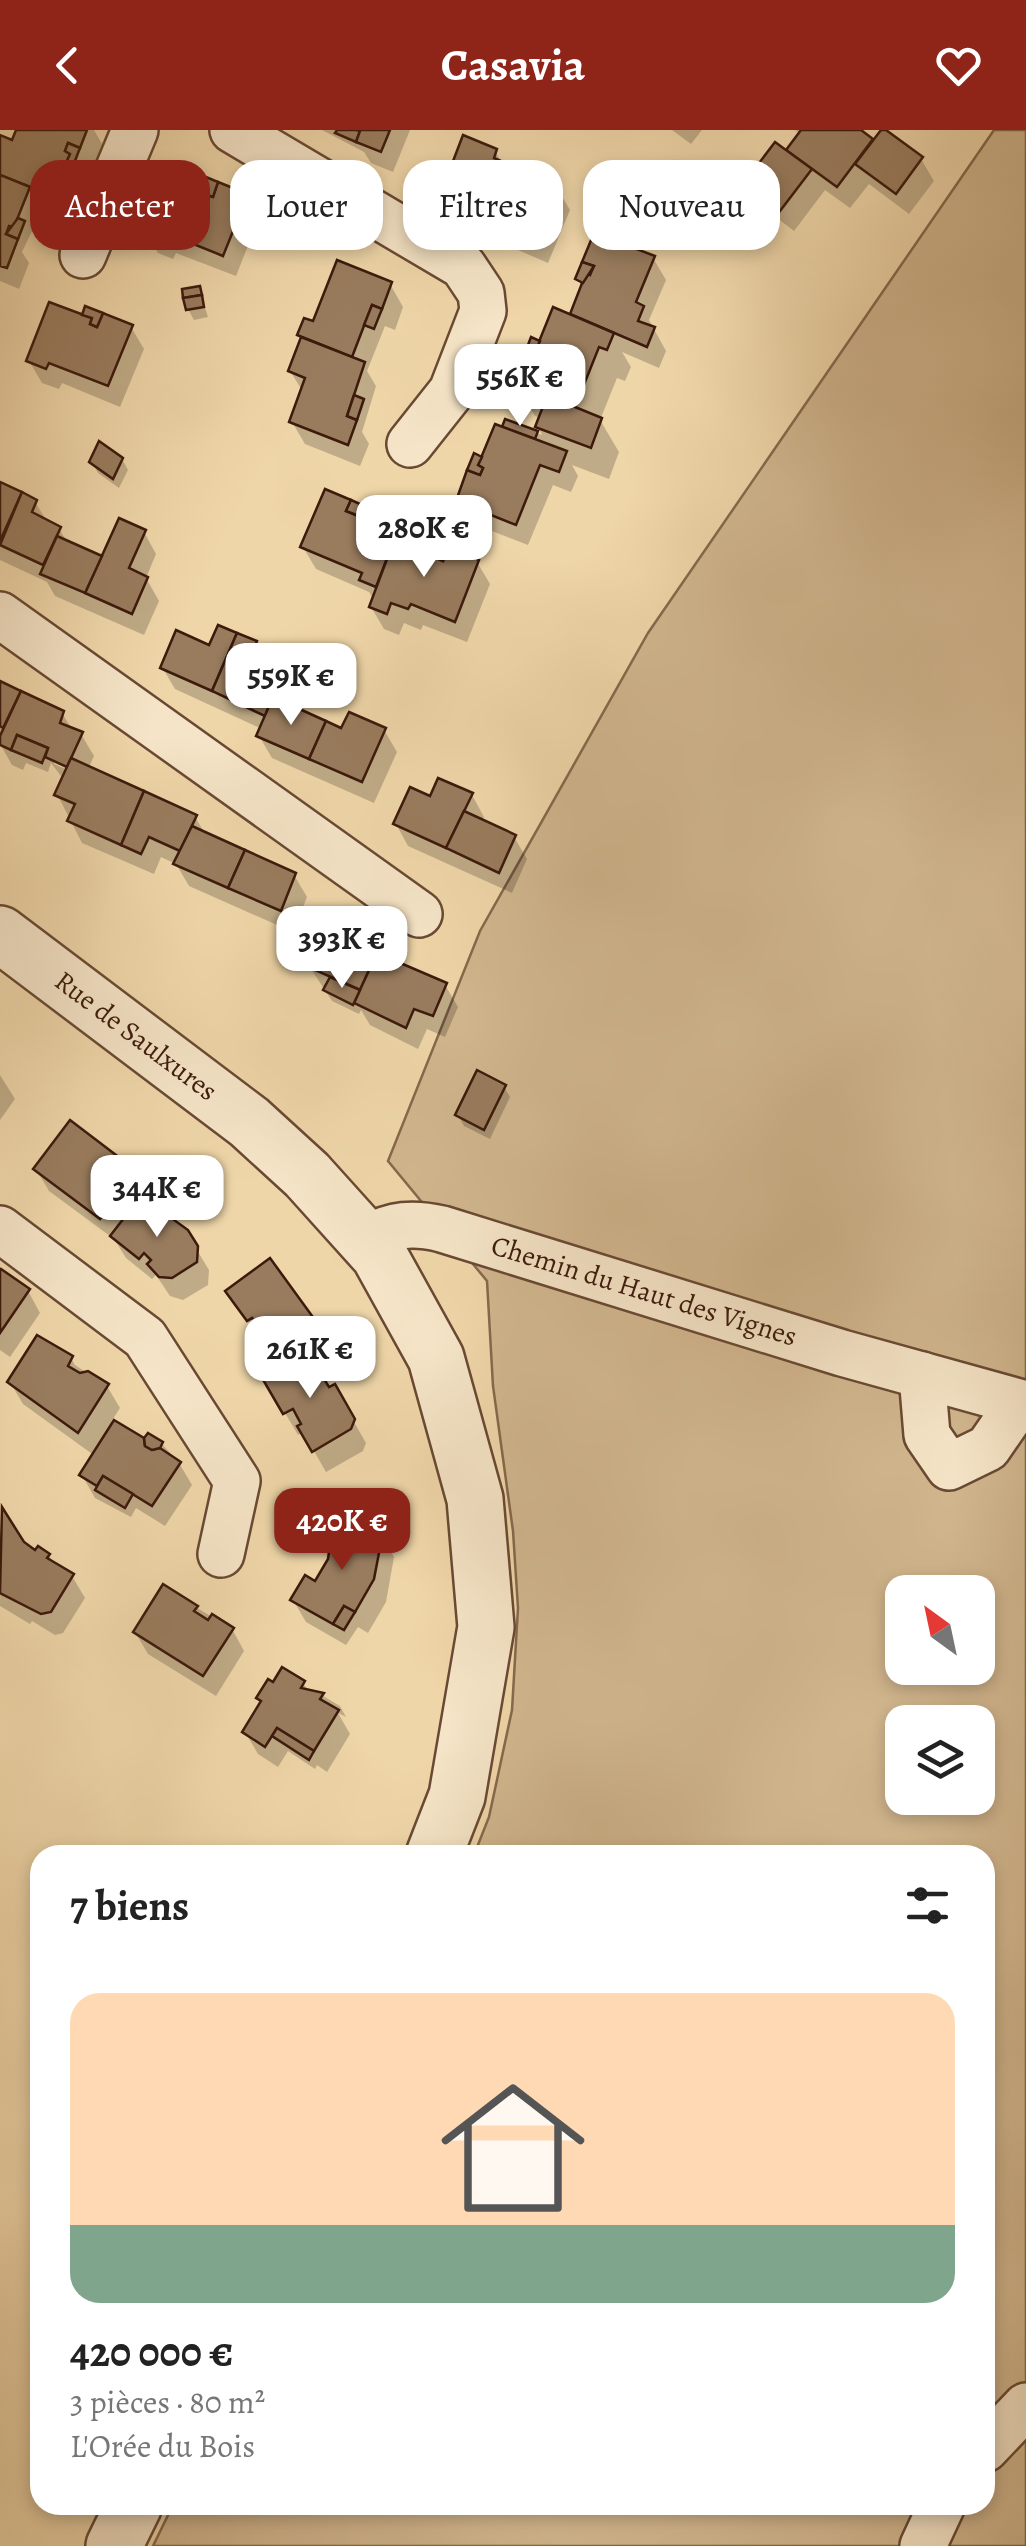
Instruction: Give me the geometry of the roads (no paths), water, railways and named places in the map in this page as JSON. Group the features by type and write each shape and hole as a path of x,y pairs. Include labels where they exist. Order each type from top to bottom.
{"street":[{"path":"84,255 135,130"},
{"path":"233,130 463,266 474,279 483,311 452,390 410,444"},
{"path":"0,616 420,914"},
{"name":"Rue de Saulxures","path":"0,934 250,1122 307,1175 379,1256 436,1358 475,1499 486,1627 457,1796 438,1845"},
{"name":"Chemin du Haut des Vignes","path":"379,1256 389,1227 415,1222 442,1228 1022,1404 988,1448 949,1467 927,1435 922,1375"},
{"path":"0,1229 144,1338 237,1481 221,1554"},
{"path":"995,2438 1026,2406"},
{"path":"114,2546 129,2515"},
{"path":"923,2546 937,2515"}]}
